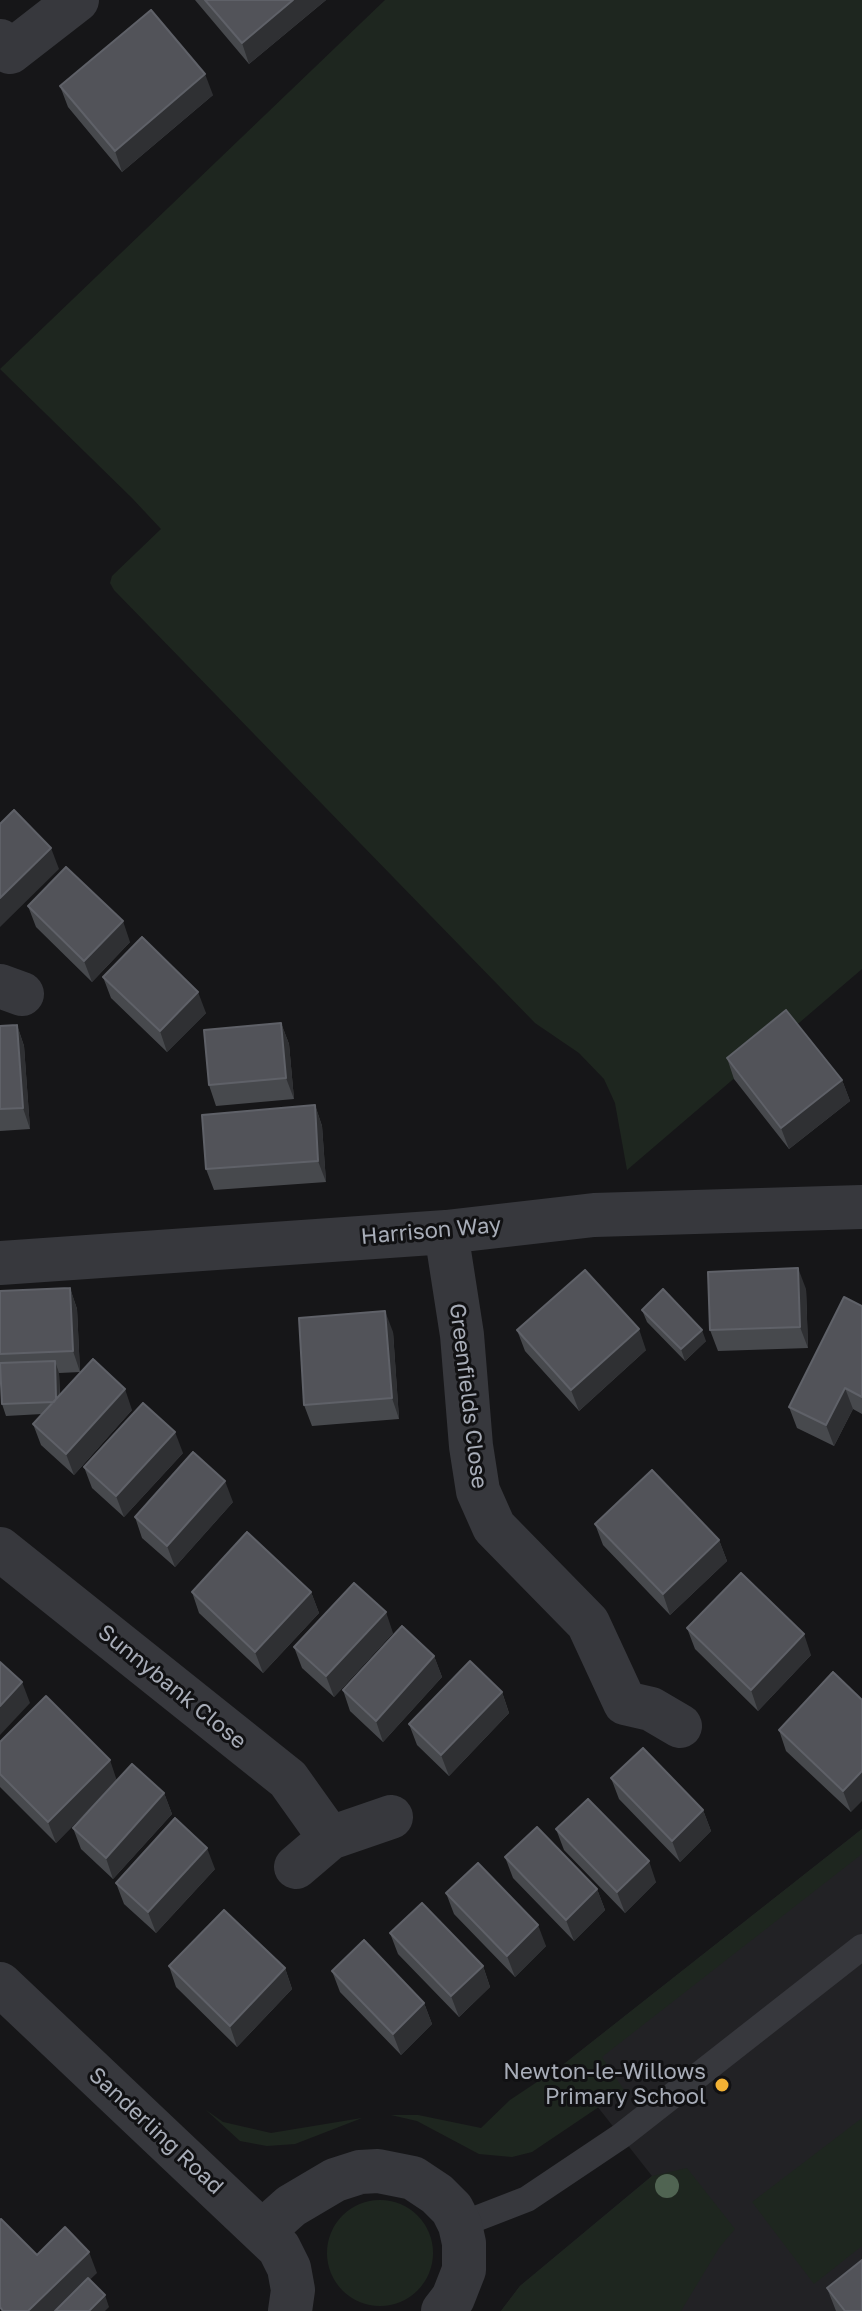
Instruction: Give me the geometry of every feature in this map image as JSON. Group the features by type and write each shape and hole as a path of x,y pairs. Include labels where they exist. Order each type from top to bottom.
{"street":[{"path":"0,41 10,52 77,0"},
{"name":"Harrison Way","path":"0,1263 446,1232 594,1215 862,1207"},
{"name":"Greenfields Close","path":"446,1232 462,1335 478,1491 494,1527 588,1623 609,1712 651,1709 680,1726"},
{"name":"Sunnybank Close","path":"0,1549 288,1779 330,1838"},
{"path":"296,1867 330,1838 391,1817"},
{"name":"Sanderling Road","path":"0,1984 279,2248 289,2268 292,2301"},
{"path":"263,2231 291,2206 335,2180 360,2172 378,2171 413,2178 437,2194 452,2209 460,2225 464,2270 453,2298 443,2311"}],"lane":[{"path":"460,2225 527,2199 621,2136 862,1947"}],"shaded area":[{"path":"385,0 862,0 862,969 627,1170 615,1103 604,1079 579,1053 535,1023 114,590 110,583 112,576 161,529 0,369"},
{"name":"Newton-le-Willows Primary School","path":"862,1829 862,2311 501,2311 520,2286 652,2176 564,2064"},
{"path":"862,1829 862,1854 602,2057 624,2090 532,2152 512,2157 479,2154 417,2121 391,2115 418,2115 481,2128 510,2100 564,2064"},
{"path":"206,2110 223,2122 271,2133 362,2118 295,2144 267,2146 240,2141"},
{"path":"862,2118 862,2246 814,2284 752,2202"},
{"path":"687,2168 735,2229 719,2248 681,2311 501,2311 520,2286 652,2176"},
{"path":"380,2200 400,2204 417,2216 429,2233 433,2253 429,2273 417,2290 400,2302 380,2306 360,2302 343,2290 331,2273 327,2253 331,2233 343,2216 360,2204"}],"building":[{"path":"205,0 293,0 242,43"},
{"path":"151,10 205,74 115,151 60,86"},
{"path":"14,810 51,848 0,898 0,824"},
{"path":"66,867 123,921 84,961 28,906"},
{"path":"142,937 198,992 160,1031 103,977"},
{"path":"786,1010 842,1080 781,1128 727,1058"},
{"path":"281,1023 286,1078 209,1085 204,1030"},
{"path":"17,1025 23,1108 0,1109 0,1026"},
{"path":"315,1105 318,1161 206,1169 202,1115"},
{"path":"798,1268 800,1327 710,1330 708,1272"},
{"path":"585,1270 639,1329 571,1390 517,1330"},
{"path":"70,1288 73,1351 0,1354 0,1291"},
{"path":"663,1289 702,1330 681,1349 642,1310"},
{"path":"844,1297 862,1306 862,1397 845,1388 826,1425 789,1407"},
{"path":"385,1311 392,1398 304,1405 299,1318"},
{"path":"93,1359 125,1389 66,1454 33,1424"},
{"path":"55,1361 54,1402 2,1404 0,1363"},
{"path":"143,1403 175,1432 116,1496 84,1467"},
{"path":"193,1452 225,1481 167,1546 135,1517"},
{"path":"652,1470 719,1540 663,1594 595,1524"},
{"path":"247,1532 311,1592 255,1652 192,1592"},
{"path":"741,1573 804,1634 751,1690 687,1628"},
{"path":"354,1583 386,1612 326,1676 294,1647"},
{"path":"402,1626 434,1656 376,1721 343,1690"},
{"path":"470,1661 502,1692 441,1755 409,1724"},
{"path":"0,1662 22,1682 0,1706"},
{"path":"833,1672 862,1700 862,1771 843,1791 779,1730"},
{"path":"46,1696 110,1760 48,1822 0,1774 0,1742"},
{"path":"643,1748 703,1810 672,1841 611,1778"},
{"path":"132,1764 164,1793 106,1858 73,1828"},
{"path":"588,1799 649,1861 617,1892 556,1829"},
{"path":"175,1818 207,1848 148,1912 116,1883"},
{"path":"537,1827 597,1889 566,1920 505,1857"},
{"path":"478,1863 538,1925 507,1956 446,1893"},
{"path":"422,1903 483,1966 451,1996 390,1933"},
{"path":"224,1910 285,1968 230,2026 169,1966"},
{"path":"364,1940 424,2003 393,2034 332,1971"},
{"path":"1,2219 37,2255 65,2227 89,2252 28,2311 3,2311 0,2307"},
{"path":"862,2260 862,2311 845,2311 827,2288"},
{"path":"88,2278 105,2295 89,2311 55,2311"}],"place":[{"name":"Newton-le-Willows Primary School","path":"722,2085"}]}
